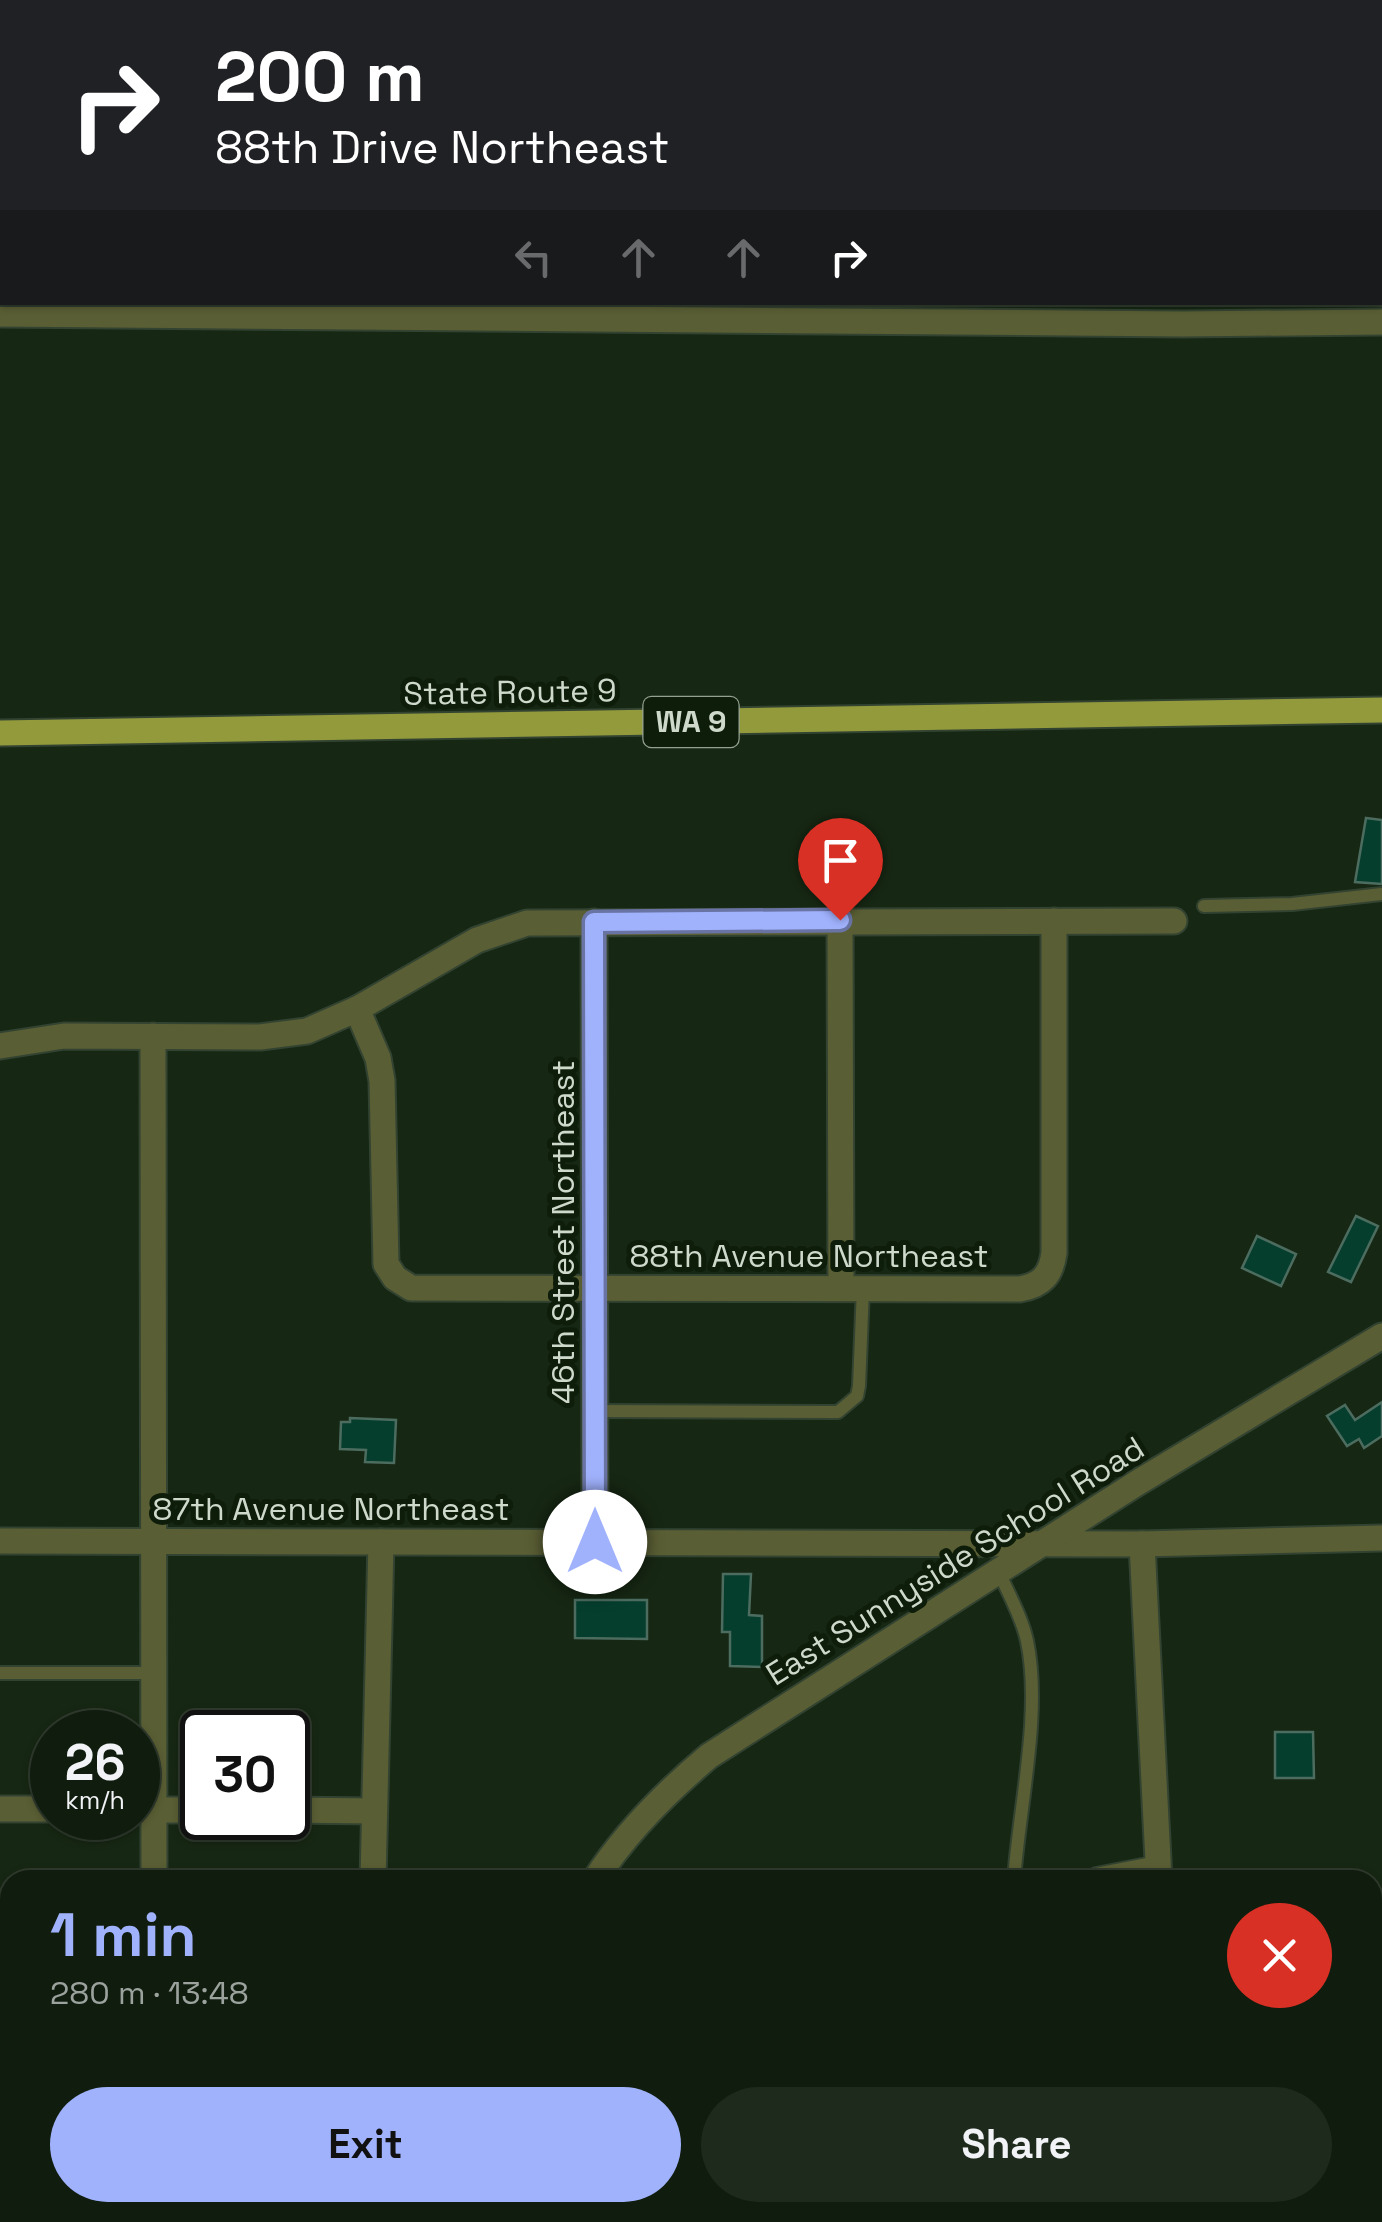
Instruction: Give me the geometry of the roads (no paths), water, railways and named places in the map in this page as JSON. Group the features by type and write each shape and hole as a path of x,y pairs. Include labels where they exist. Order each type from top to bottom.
{"main road":[{"name":"State Route 9","path":"0,733 1382,710"}],"street":[{"path":"0,314 1164,324 1382,322"},
{"path":"840,920 852,1288"},
{"name":"88th Avenue Northeast","path":"357,1009 378,1058 382,1082 386,1264 395,1278 411,1288 1020,1289 1044,1280 1054,1253 1054,921"},
{"path":"0,1046 64,1036 285,1035 326,1024 500,930 526,923 1174,921"},
{"name":"46th Street Northeast","path":"594,922 595,1542"},
{"path":"152,1710 153,1036"},
{"name":"East Sunnyside School Road","path":"602,1870 665,1794 709,1756 998,1570 1382,1336"},
{"name":"87th Avenue Northeast","path":"0,1540 1142,1544 1382,1538"},
{"path":"373,1870 381,1542"},
{"path":"1142,1544 1159,1870"},
{"path":"0,1809 30,1809"},
{"path":"310,1810 372,1811"},
{"path":"149,1840 153,1870"}],"lane":[{"path":"1204,906 1292,904 1382,894"},
{"path":"596,1412 838,1412 856,1396 859,1386 852,1288"},
{"path":"998,1570 1025,1632 1030,1658 1029,1728 1015,1870"},
{"path":"0,1673 154,1673"}]}
